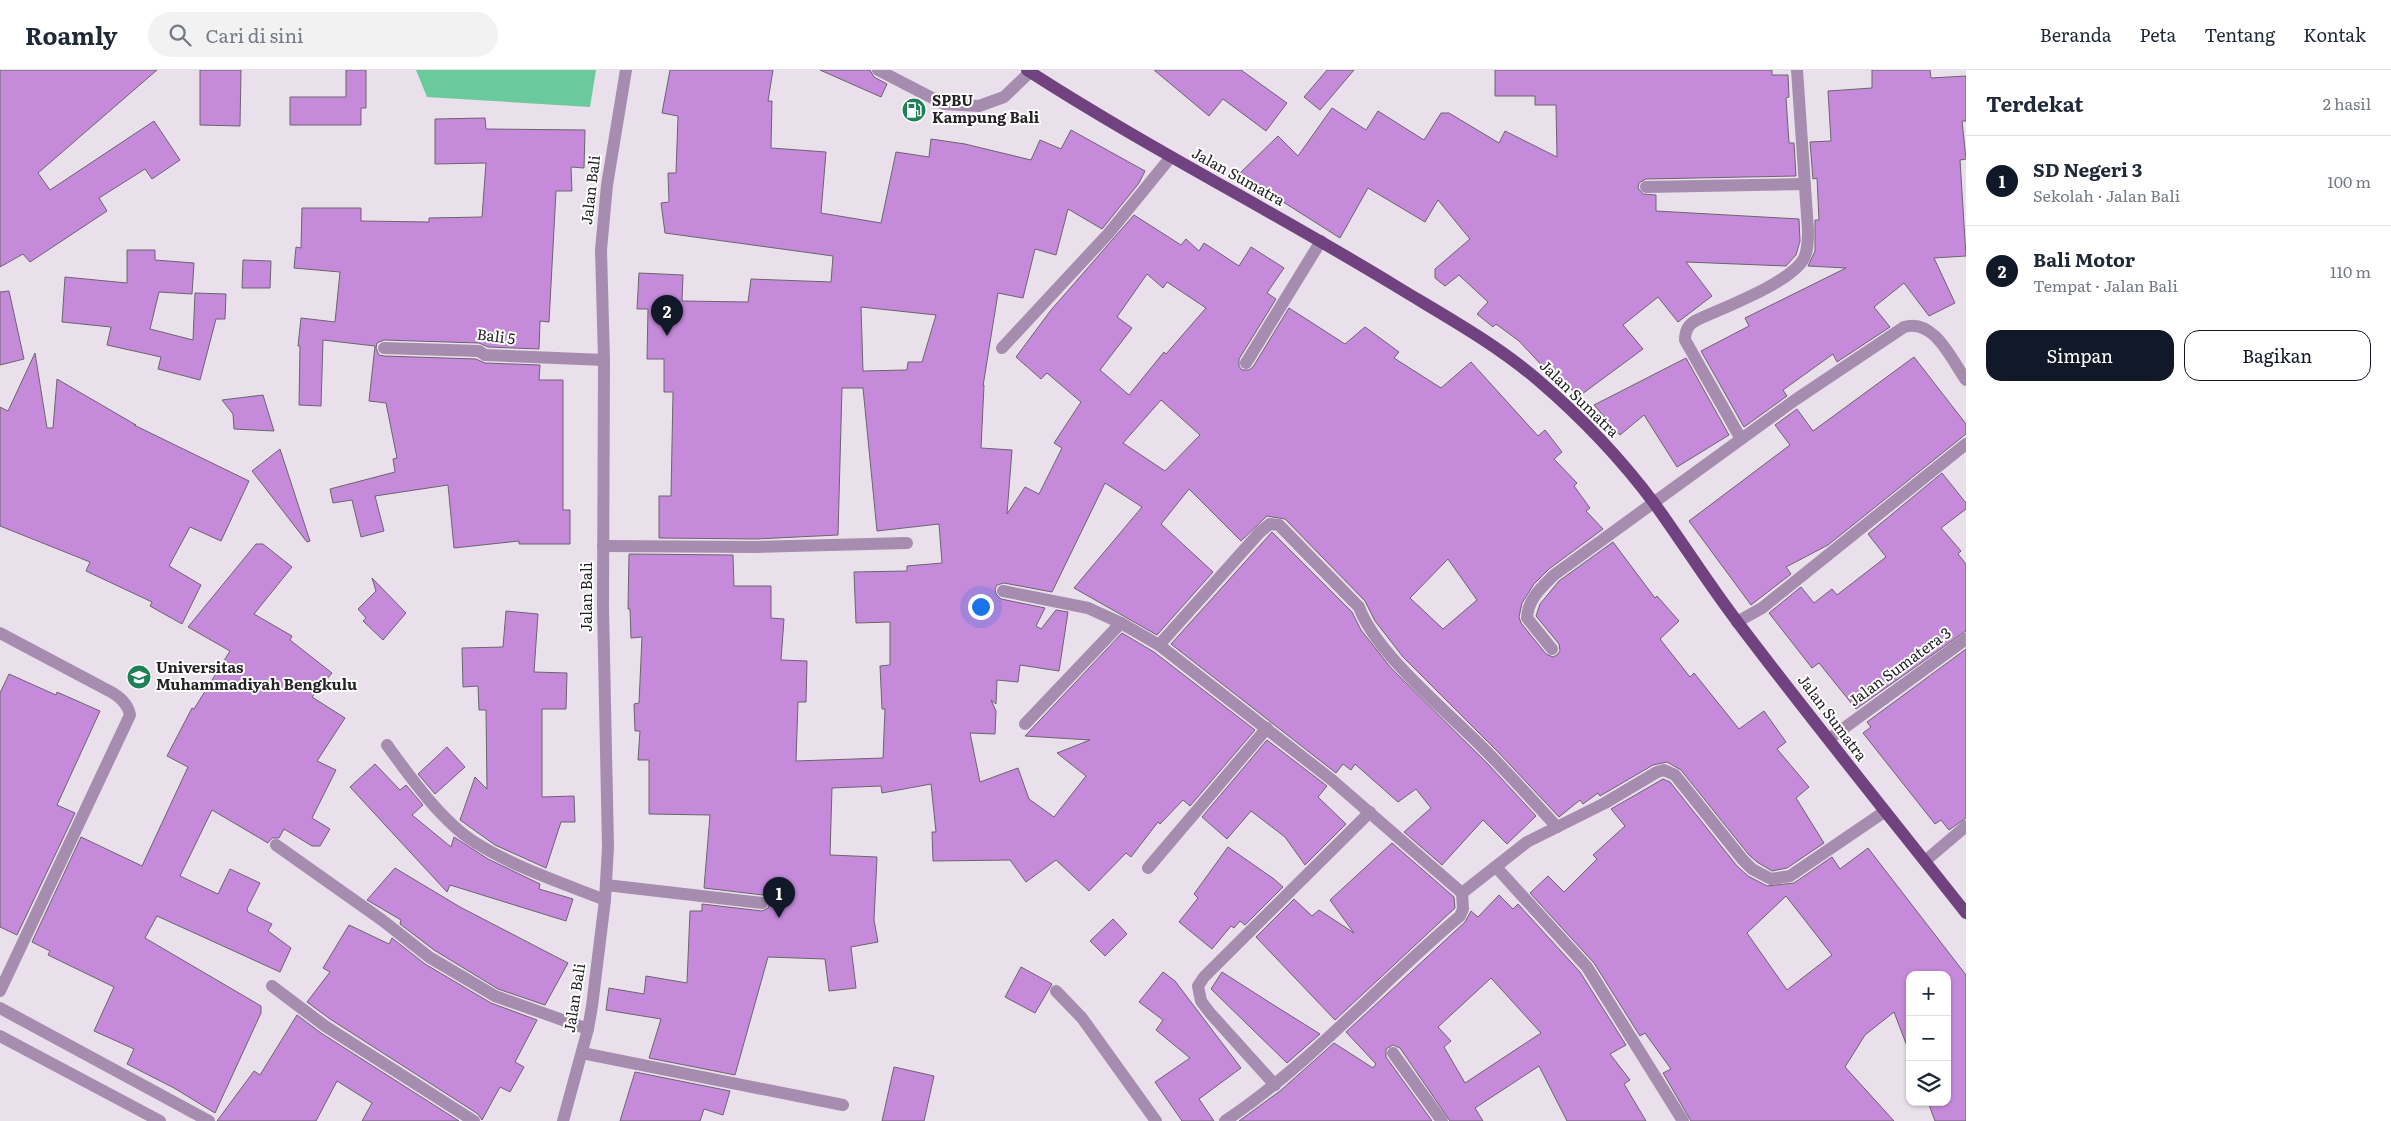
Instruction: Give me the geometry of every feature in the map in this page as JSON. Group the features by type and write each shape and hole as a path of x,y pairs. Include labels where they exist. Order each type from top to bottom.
{"main road":[{"name":"Jalan Sumatra","path":"1028,71 1170,158 1321,241 1500,350 1538,381 1578,417 1625,467 1654,503 1737,622 1884,812 1966,913"}],"street":[{"name":"Jalan Bali","path":"563,1121 588,1030 606,885 608,847 603,546 604,360 600,250 607,185 626,70"},
{"path":"878,70 944,104 979,106 1004,97 1028,71"},
{"path":"1742,439 1685,340 1685,334 1690,324 1776,283 1803,261 1808,236 1798,70"},
{"path":"1002,348 1108,234 1170,158"},
{"path":"1646,187 1805,184"},
{"path":"1246,363 1321,241"},
{"path":"1552,650 1527,618 1528,606 1539,590 1554,576 1811,389 1908,325 1921,325 1932,332 1966,380"},
{"name":"Bali 5","path":"384,348 479,351 485,355 604,360"},
{"path":"1737,622 1762,608 1966,444"},
{"path":"1159,645 1260,532 1270,524 1279,525 1359,607 1364,621 1402,668 1485,750 1557,827"},
{"path":"603,546 756,547 907,543"},
{"path":"1004,591 1088,608 1121,623 1159,645 1267,728 1370,812 1462,893 1463,909 1460,916 1318,1048 1262,1097 1225,1121"},
{"path":"1025,724 1121,623"},
{"path":"0,633 122,698 128,707 130,715 0,991"},
{"name":"Jalan Sumatera 3","path":"1829,739 1966,639"},
{"path":"1148,868 1267,728"},
{"path":"386,745 406,772 449,820 475,843 530,870 605,900"},
{"path":"1462,893 1528,842 1605,803 1657,772 1667,771 1675,775 1752,869 1771,879 1790,876 1884,812"},
{"path":"1275,1085 1210,1013 1201,1001 1198,986 1370,812"},
{"path":"1925,861 1966,826"},
{"path":"276,845 382,920 428,957 495,996 588,1030"},
{"path":"1496,867 1587,967 1683,1121"},
{"path":"606,885 762,903"},
{"path":"272,986 325,1026 474,1121"},
{"path":"1056,991 1082,1018 1156,1121"},
{"path":"0,1008 209,1121"},
{"path":"0,1036 160,1121"},
{"path":"582,1053 842,1105"},
{"path":"1393,1053 1442,1121"}],"green space":[{"path":"416,70 596,70 590,107 427,97"}],"building":[{"path":"0,70 157,70 38,173 50,190 154,121 180,160 152,179 145,169 99,198 107,211 30,262 23,254 0,267"},
{"path":"200,70 241,70 240,126 200,125"},
{"path":"346,70 366,70 366,108 361,108 361,125 290,125 290,97 346,97"},
{"path":"670,70 773,70 768,101 772,101 771,148 826,152 821,213 881,223 896,152 929,157 931,139 965,144 1031,160 1040,140 1061,149 1071,130 1145,171 1139,183 1102,229 1068,209 1056,255 1035,249 1023,298 998,293 983,386 981,448 1012,450 1007,514 1025,487 1039,494 1062,448 1054,443 1081,402 1047,373 1041,379 1016,357 1051,310 1134,215 1181,245 1186,239 1199,251 1204,243 1239,266 1251,247 1284,268 1267,293 1276,299 1239,359 1239,366 1242,370 1249,370 1253,367 1289,308 1345,344 1365,327 1399,352 1394,358 1441,388 1471,362 1538,436 1545,430 1562,452 1554,459 1577,483 1574,486 1590,508 1586,511 1603,529 1549,569 1534,584 1522,603 1519,617 1521,623 1546,654 1553,657 1557,655 1560,651 1559,644 1536,616 1540,604 1559,581 1613,542 1655,598 1657,596 1679,621 1660,639 1690,677 1694,673 1739,729 1764,711 1786,742 1777,749 1809,787 1796,798 1824,843 1787,868 1772,871 1749,855 1681,770 1667,762 1653,765 1600,796 1598,793 1583,804 1580,800 1559,817 1499,753 1403,657 1375,621 1365,601 1285,519 1267,516 1241,541 1189,489 1161,524 1213,572 1157,635 1074,588 1142,507 1105,483 1052,592 1004,583 997,585 995,589 996,594 1001,599 1045,608 1036,626 1041,629 1056,610 1068,612 1059,671 1020,665 1018,682 997,680 996,704 991,700 996,711 995,734 970,733 980,782 1018,768 1029,799 1054,817 1086,776 1057,753 1090,740 1025,736 1122,633 1154,652 1255,730 1190,806 1183,800 1160,824 1158,822 1131,857 1126,853 1089,891 1056,860 1026,882 1010,860 933,861 932,832 936,832 931,784 882,793 881,786 832,788 830,855 877,857 874,920 878,942 851,947 856,988 829,991 825,959 768,957 735,1075 649,1058 661,1019 606,1010 609,988 644,994 646,976 687,983 690,911 702,911 702,904 762,911 768,908 770,903 767,897 763,895 704,888 710,815 649,814 649,760 638,760 640,731 635,731 634,704 639,703 642,637 631,638 630,609 628,609 629,554 733,555 734,586 771,586 771,618 784,619 781,660 807,661 806,702 798,702 796,761 883,758 885,709 882,709 880,666 890,665 890,622 856,623 854,572 907,571 907,566 942,563 939,524 877,531 863,388 842,388 838,535 756,539 659,538 659,496 671,496 673,392 664,392 664,359 647,359 648,309 637,309 639,273 683,275 682,301 748,302 751,279 831,282 833,256 665,233 661,203 669,202 668,173 676,173 678,116 662,113","holes":["1147,274 1163,288 1167,282 1206,308 1166,354 1164,352 1129,395 1100,370 1132,328 1117,317","861,307 936,315 922,362 908,362 907,370 863,371","1161,400 1200,435 1165,471 1123,443","1448,559 1477,600 1443,629 1410,598"]},
{"path":"820,70 870,70 874,77 887,84 881,97"},
{"path":"1154,70 1241,70 1287,103 1266,131 1223,99 1209,116"},
{"path":"1327,70 1354,70 1320,110 1304,97"},
{"path":"1495,70 1772,70 1772,75 1788,75 1789,97 1786,98 1789,143 1794,143 1796,176 1646,179 1639,183 1638,188 1643,194 1656,195 1656,211 1799,219 1800,241 1796,255 1786,266 1686,262 1712,296 1678,322 1658,297 1623,325 1643,349 1578,397 1558,373 1556,375 1550,368 1547,371 1519,341 1496,324 1493,327 1477,314 1488,302 1459,275 1445,286 1435,278 1435,269 1470,239 1438,200 1425,222 1368,188 1340,238 1239,174 1278,136 1298,156 1332,108 1366,130 1378,111 1424,140 1441,113 1449,113 1499,143 1505,131 1557,157 1556,105 1535,105 1535,96 1495,96"},
{"path":"1872,70 1930,70 1931,78 1966,76 1966,121 1962,121 1966,159 1960,160 1966,256 1934,258 1955,303 1929,316 1904,283 1874,307 1890,327 1837,362 1833,354 1783,390 1787,396 1744,427 1701,351 1749,326 1745,318 1846,268 1808,266 1815,251 1815,220 1819,220 1817,178 1813,179 1810,142 1831,141 1828,91 1872,88"},
{"path":"485,118 486,129 585,130 584,168 571,167 572,191 556,191 549,322 540,321 539,349 488,347 479,343 384,340 377,343 376,348 379,355 384,356 476,359 485,363 540,365 539,380 563,380 563,510 570,510 570,544 519,544 519,541 454,548 448,485 375,496 384,531 361,537 352,500 333,503 330,489 395,472 393,459 397,458 386,403 369,401 375,346 323,340 321,406 299,405 300,346 298,346 301,318 335,322 340,272 294,268 296,247 301,248 302,208 361,208 361,221 429,222 429,218 482,217 486,163 435,164 435,119"},
{"path":"127,250 155,250 155,260 194,263 192,294 159,292 150,329 193,340 195,293 226,294 225,319 216,319 200,380 158,369 161,357 107,345 111,327 62,322 65,277 127,283"},
{"path":"243,260 271,261 270,288 242,288"},
{"path":"9,291 24,359 0,365 0,292"},
{"path":"35,353 47,428 53,428 57,379 136,425 134,425 249,481 221,541 190,527 169,566 201,585 182,624 150,606 152,602 86,571 90,562 0,526 0,407 8,411"},
{"path":"1914,357 1966,424 1966,434 1828,545 1786,567 1791,574 1751,605 1689,521 1790,445 1775,425 1797,409 1813,431"},
{"path":"1686,358 1729,435 1677,467 1644,415 1620,435 1594,405"},
{"path":"263,395 274,431 234,429 233,414 222,400"},
{"path":"280,449 310,541 307,542 252,471"},
{"path":"1942,473 1966,503 1966,509 1941,528 1961,551 1958,554 1966,564 1966,631 1856,709 1819,663 1812,668 1769,613 1801,587 1814,603 1832,589 1837,595 1886,557 1868,534"},
{"path":"1272,532 1352,612 1361,630 1391,668 1488,764 1536,816 1507,844 1483,820 1442,865 1404,832 1431,808 1416,789 1398,802 1355,764 1351,770 1343,764 1336,773 1171,644"},
{"path":"256,544 263,544 292,567 254,614 292,636 290,640 332,673 312,697 345,718 317,761 336,770 312,818 330,829 320,846 312,846 284,829 279,838 272,838 268,843 212,810 180,876 218,894 230,869 260,883 247,909 248,912 272,924 268,931 291,948 280,972 157,916 145,938 261,1006 261,1013 215,1113 174,1088 127,1064 134,1049 94,1031 114,987 48,955 50,951 32,942 81,837 142,866 188,767 167,756 192,708 194,709 230,651 188,627"},
{"path":"372,578 406,613 383,640 363,621 366,618 358,609 376,591"},
{"path":"506,611 538,614 534,672 567,673 566,709 542,709 542,797 574,796 575,822 561,822 546,868 495,845 460,820 475,777 487,789 486,710 479,710 478,686 463,687 462,648 503,647"},
{"path":"1966,649 1966,818 1949,830 1941,820 1935,824 1863,733 1871,727 1867,722"},
{"path":"9,674 56,695 57,692 100,711 57,805 75,813 17,935 0,927 0,693"},
{"path":"1267,740 1327,786 1318,797 1346,824 1305,865 1285,837 1251,811 1227,839 1202,817"},
{"path":"447,747 465,767 435,794 418,774"},
{"path":"375,764 400,790 406,785 423,805 412,815 451,847 454,837 488,859 540,884 539,889 573,899 566,921 450,885 447,892 350,787"},
{"path":"1663,779 1670,782 1737,866 1748,876 1767,886 1794,883 1832,857 1840,869 1868,848 1966,975 1966,1121 1935,1121 1929,1106 1951,1106 1951,971 1906,971 1906,1044 1894,1012 1865,1035 1845,1067 1894,1121 1691,1121 1663,1073 1671,1069 1645,1033 1640,1036 1594,963 1530,893 1548,876 1564,892 1597,859 1593,855 1625,826 1611,809","holes":["1786,896 1832,955 1787,990 1747,933"]},
{"path":"1392,843 1454,897 1455,908 1335,1020 1256,937 1294,899 1312,916 1319,910 1354,933 1330,900"},
{"path":"1228,847 1283,887 1245,925 1240,921 1234,928 1231,926 1212,949 1179,922 1198,898 1194,894"},
{"path":"395,868 460,907 568,963 545,1005 498,989 434,950 400,924 401,920 367,900"},
{"path":"1499,895 1513,909 1518,904 1580,972 1626,1045 1610,1054 1630,1080 1624,1084 1646,1121 1567,1121 1539,1066 1475,1108 1483,1121 1450,1121 1400,1048 1393,1045 1386,1049 1386,1057 1432,1121 1239,1121 1280,1091 1334,1043 1373,1068 1376,1064 1346,1032 1465,922 1471,911 1478,917","holes":["1491,978 1541,1033 1465,1083 1444,1047 1451,1041 1438,1027"]},
{"path":"1113,919 1127,934 1105,956 1090,941"},
{"path":"349,925 389,944 392,938 425,964 491,1003 537,1020 515,1062 524,1067 510,1092 500,1087 482,1120 478,1114 330,1019 307,1002 330,972 323,968"},
{"path":"1021,967 1052,984 1035,1013 1005,997"},
{"path":"1163,972 1175,981 1241,1068 1199,1099 1214,1121 1182,1121 1155,1082 1190,1058 1156,1030 1163,1020 1139,1002"},
{"path":"1222,972 1320,1034 1287,1063 1211,989"},
{"path":"297,1015 321,1033 459,1121 362,1121 372,1103 337,1081 316,1121 217,1121 254,1071 260,1075"},
{"path":"894,1067 934,1076 924,1121 882,1121"},
{"path":"635,1072 730,1091 723,1115 704,1109 700,1121 620,1121"}],"place":[{"name":"SPBU Kampung Bali","path":"914,110"},
{"name":"Bali Motor","path":"667,336"},
{"name":"Universitas Muhammadiyah Bengkulu","path":"139,677"},
{"name":"SD Negeri 3","path":"779,918"}]}
